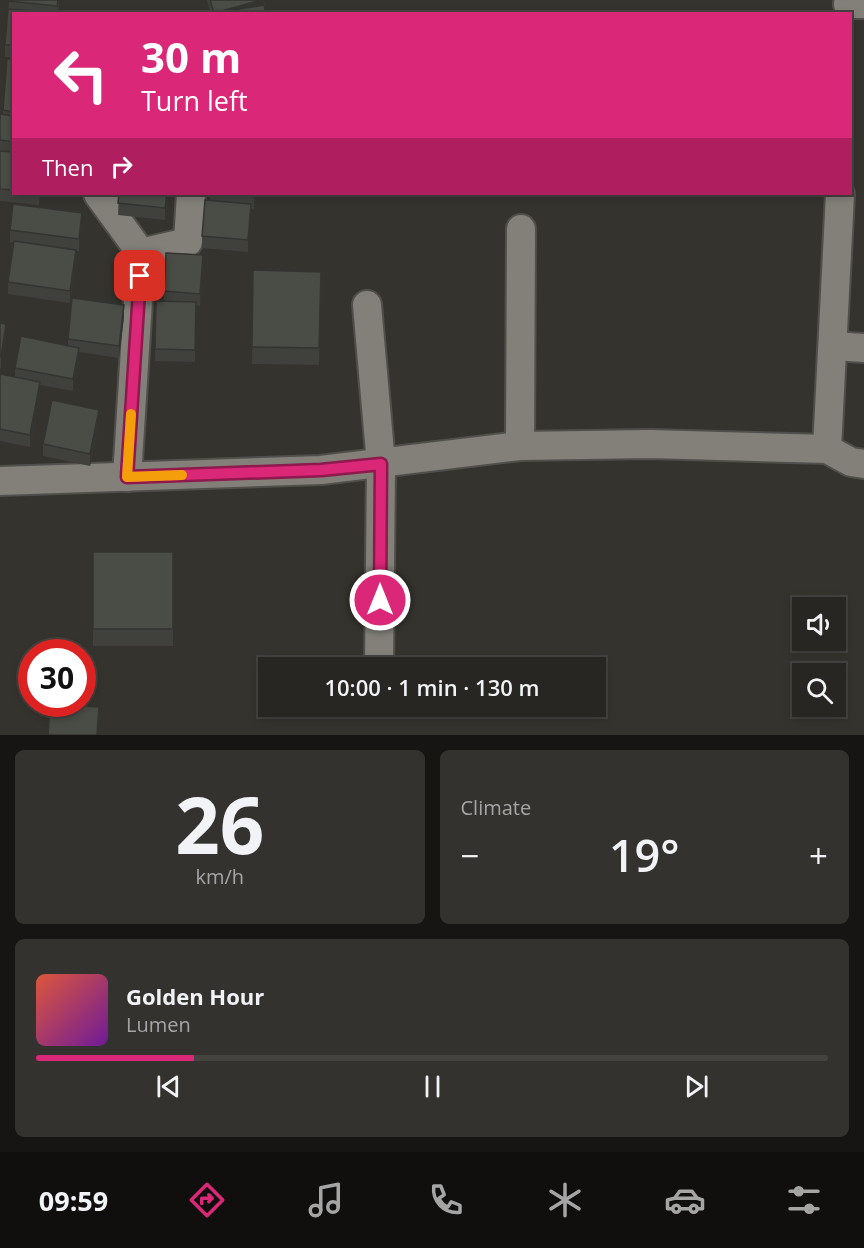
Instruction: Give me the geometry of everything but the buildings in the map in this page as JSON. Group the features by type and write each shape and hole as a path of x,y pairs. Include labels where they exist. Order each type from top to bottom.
{"street":[{"path":"99,195 141,253 127,477"},
{"path":"141,253 188,242 191,195"},
{"path":"827,449 840,195"},
{"path":"520,446 521,229"},
{"path":"367,305 381,464 380,657"},
{"path":"833,346 864,348"},
{"path":"0,482 321,470 520,446 650,444 827,449 851,462 864,464"}],"slow traffic":[{"path":"131,414 127,477 182,475"}],"route":[{"path":"140,276 127,477 321,470 381,464 380,600"}]}
